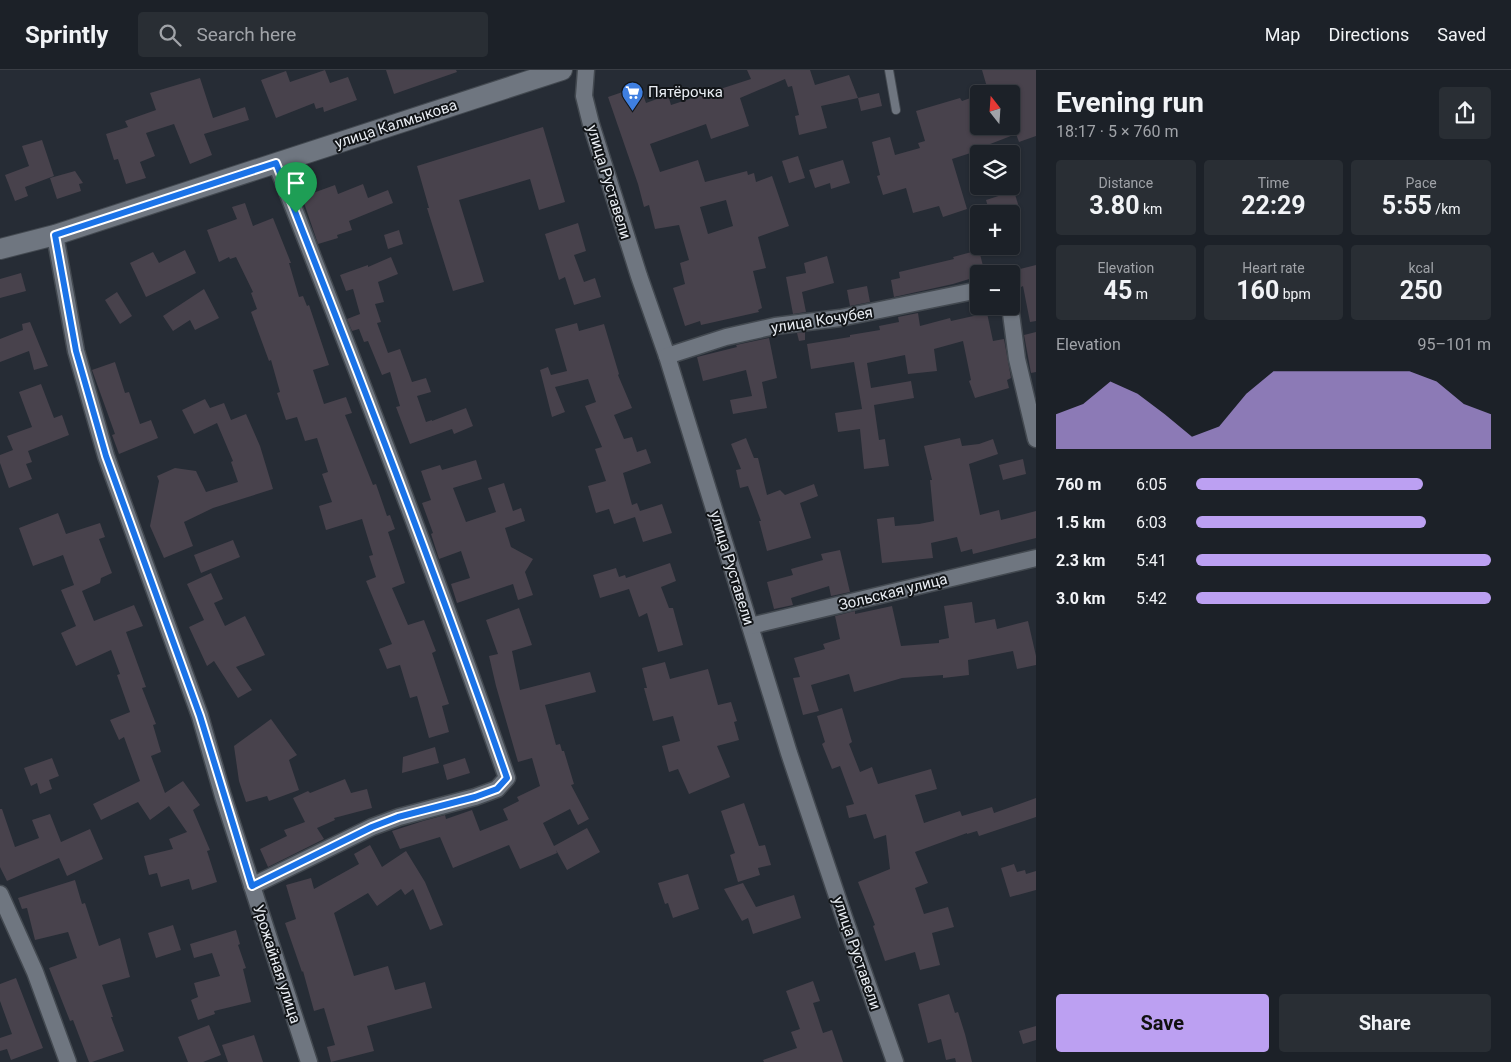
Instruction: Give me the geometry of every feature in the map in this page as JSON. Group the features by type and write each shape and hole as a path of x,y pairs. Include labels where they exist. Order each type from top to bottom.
{"street":[{"name":"улица Калмыкова","path":"0,249 55,235 562,70"},
{"name":"улица Руставели","path":"586,70 584,96 591,124 639,276 667,356 792,762 895,1062"},
{"path":"252,886 372,827 398,817 482,795 497,789 507,778 468,668 335,313 276,163"},
{"name":"Урожайная улица","path":"55,235 76,351 106,456 200,716 309,1062"},
{"name":"улица Кочубея","path":"667,356 726,337 775,326 840,318 970,292"},
{"path":"1011,315 1017,359 1036,440"},
{"name":"Зольская улица","path":"750,626 1036,558"},
{"path":"0,894 35,972 68,1062"}],"lane":[{"path":"889,70 896,110"}],"building":[{"path":"325,70 330,83 348,77 357,100 324,112 323,107 316,109 314,103 276,118 261,80 286,71 290,82"},
{"path":"386,70 456,70 457,72 394,94"},
{"path":"747,70 810,70 815,85 849,75 858,98 821,106 827,128 799,135 795,116 799,115 792,86 788,87 785,79 740,98 749,126 711,139 706,124 650,144 660,172 698,160 705,182 747,171 748,175 754,173 756,182 772,176 789,226 758,237 766,268 753,271 762,308 758,310 759,312 701,325 700,321 685,326 673,288 685,284 680,263 689,260 679,225 655,229 649,205 644,207 608,97 640,86 646,103 668,95 671,105 751,79","holes":["726,200 733,226 708,234 700,207"]},
{"path":"982,70 1036,70 1036,136 1019,142 1016,135 1020,135 1020,85 986,85"},
{"path":"200,78 213,118 245,107 249,120 204,134 212,155 190,164 174,124 146,133 155,156 140,162 146,178 126,184 118,159 114,160 106,134 128,127 125,121 156,110 150,93"},
{"path":"879,93 882,106 861,111 858,98"},
{"path":"960,98 962,101 970,98 970,135 1013,135 988,145 970,145 970,153 952,159 967,209 943,217 939,206 913,213 906,188 883,195 877,176 880,175 872,142 890,137 895,155 920,148 918,143 925,141 916,111"},
{"path":"543,127 565,202 539,210 530,179 459,200 484,282 453,291 427,208 429,208 417,166"},
{"path":"42,140 54,176 25,187 28,196 15,201 5,175 29,166 22,146"},
{"path":"798,156 805,178 789,183 782,161"},
{"path":"843,160 850,183 831,189 830,183 815,188 809,170"},
{"path":"75,171 83,183 79,184 81,191 57,199 50,178"},
{"path":"363,184 368,198 388,190 393,203 349,221 352,230 337,235 338,238 318,244 302,197 335,185 338,194"},
{"path":"1002,195 1015,195 1018,205 987,205 986,200"},
{"path":"245,203 253,226 273,218 291,263 289,263 299,297 303,296 307,306 309,305 329,365 313,370 324,404 346,397 352,413 345,415 373,485 376,484 387,516 390,515 395,529 388,532 405,583 392,588 408,625 424,620 436,651 432,653 449,704 442,706 449,732 429,738 417,696 410,698 400,665 387,669 379,649 392,644 366,581 376,577 369,556 373,555 362,519 326,530 319,506 332,502 322,474 328,472 317,438 305,441 297,417 286,420 277,393 280,392 271,360 269,361 251,312 257,309 251,293 253,292 236,257 230,259 229,257 219,262 207,230 237,219 232,207"},
{"path":"578,223 586,251 574,255 584,282 595,278 601,297 574,305 565,277 559,280 545,234"},
{"path":"399,230 403,244 388,249 384,235"},
{"path":"185,250 196,273 146,297 130,263 153,252 159,263"},
{"path":"970,252 970,255 980,255 983,265 970,265 970,279 894,297 891,280 900,278 899,272 954,259 953,257"},
{"path":"827,256 834,283 802,292 806,312 793,314 786,277 806,273 804,263"},
{"path":"391,257 398,274 378,282 384,302 375,304 381,322 377,323 388,353 400,349 412,382 426,378 431,392 417,396 426,422 466,408 473,426 454,434 452,429 410,444 396,407 400,406 390,372 382,375 368,341 364,342 359,329 352,331 347,319 360,314 353,289 346,291 340,275 368,265 368,267"},
{"path":"1036,265 1036,321 1030,322 1023,286 1021,287 1020,284 1020,269"},
{"path":"21,273 26,291 0,298 0,279"},
{"path":"867,286 870,302 850,306 847,290"},
{"path":"204,289 219,318 195,330 190,320 173,331 163,316"},
{"path":"117,292 132,316 120,324 105,300"},
{"path":"918,313 920,326 950,318 951,321 978,315 987,315 993,341 1004,339 1011,378 1007,380 1009,388 975,398 969,381 971,380 963,341 934,349 937,371 908,374 905,355 867,363 871,388 911,381 914,398 874,405 879,440 885,439 889,466 864,469 860,429 838,432 835,413 862,409 854,362 811,369 807,344 880,330 879,326 899,322 898,317"},
{"path":"30,322 48,366 34,370 29,351 0,362 0,339 23,330 22,324"},
{"path":"577,323 579,331 604,324 618,375 632,408 614,415 624,439 632,437 637,452 646,449 651,463 623,473 632,505 637,503 640,511 662,504 672,533 643,542 635,517 614,524 609,509 596,513 588,486 606,481 595,449 602,447 585,406 596,402 588,379 555,387 565,412 552,417 540,370 548,367 551,375 567,371 555,329"},
{"path":"805,332 805,340 799,341 797,333"},
{"path":"1036,332 1036,372 1031,373 1024,335"},
{"path":"769,338 777,378 762,382 767,408 733,414 730,400 752,396 746,370 703,381 697,357 737,347 736,345"},
{"path":"115,362 125,393 129,392 140,424 151,420 158,438 119,454 112,435 115,434 92,370"},
{"path":"41,384 54,418 62,415 69,435 28,451 32,462 26,464 32,479 9,488 0,463 0,455 13,450 7,436 32,427 19,392"},
{"path":"205,399 210,408 224,403 231,420 246,414 260,446 273,489 213,508 184,522 193,546 164,558 150,526 159,481 157,476 175,468 196,471 206,492 238,482 231,462 233,461 217,423 194,434 182,410"},
{"path":"746,438 754,458 758,458 767,495 780,490 785,495 814,484 818,496 800,503 811,538 767,551 759,521 761,521 748,486 740,488 736,470 741,469 731,444"},
{"path":"960,438 962,446 979,444 993,439 998,454 969,464 980,515 999,510 1001,520 1036,511 1036,538 973,554 972,549 961,552 957,537 931,543 933,558 882,563 877,519 894,517 895,526 934,521 930,480 932,480 924,446"},
{"path":"1023,459 1026,474 1003,480 999,465"},
{"path":"476,460 482,479 453,488 466,522 496,512 488,488 504,483 513,511 521,508 525,521 505,528 511,547 533,559 525,572 533,595 518,600 513,584 457,603 451,584 470,578 461,551 439,559 431,534 433,533 422,503 431,500 421,471 440,465 442,470"},
{"path":"58,513 66,534 100,523 105,537 99,539 112,573 101,578 100,583 82,591 94,621 134,605 143,626 126,632 146,687 142,688 156,724 153,725 161,752 151,756 165,793 183,781 200,805 193,810 210,850 207,851 217,882 192,890 189,879 161,887 157,873 149,875 144,856 173,849 169,839 187,832 169,806 150,820 138,802 101,820 93,804 140,781 124,737 119,740 110,720 130,712 117,675 120,674 111,650 76,666 61,633 76,626 61,590 74,585 63,555 33,566 19,528"},
{"path":"233,540 240,557 201,573 194,555"},
{"path":"840,550 850,592 831,596 829,586 791,598 793,605 774,609 767,582 793,575 791,569 823,560 821,554"},
{"path":"670,563 676,581 661,587 669,608 673,608 683,645 658,652 647,613 639,617 629,589 600,598 593,575 616,568 619,577 625,575 626,578"},
{"path":"211,573 223,599 214,603 225,626 245,616 265,655 236,667 252,690 238,698 214,661 207,666 189,627 204,620 187,584"},
{"path":"972,602 975,623 995,619 997,629 1028,621 1036,656 1036,665 1017,669 1013,651 968,660 969,675 943,678 943,675 902,678 854,692 849,674 811,685 819,711 803,715 793,678 800,677 794,658 825,649 823,644 840,639 835,616 892,606 901,646 939,643 939,640 949,638 944,606"},
{"path":"519,608 532,645 512,651 520,690 590,672 596,692 545,705 556,745 560,744 562,751 564,751 574,784 571,785 589,819 578,825 570,809 543,823 554,846 587,828 600,852 567,870 556,850 557,853 520,869 509,845 453,868 440,837 400,849 392,831 445,815 446,819 472,810 480,831 508,820 503,809 519,801 517,797 540,786 532,758 518,762 489,656 498,654 486,620"},
{"path":"665,662 670,679 708,669 718,705 731,702 737,721 734,722 739,740 717,746 730,777 689,794 678,769 669,772 662,746 680,741 673,716 653,721 644,688 647,688 642,668"},
{"path":"842,708 852,742 849,744 860,772 872,767 878,784 931,769 937,789 915,795 924,823 960,811 962,816 992,807 994,813 1036,798 1036,817 979,836 977,831 967,833 915,852 928,883 915,888 924,914 948,907 954,927 932,933 940,965 920,970 915,952 885,961 873,926 875,925 858,882 890,869 886,835 874,839 866,814 849,818 846,806 854,804 840,766 832,769 822,744 825,742 817,716"},
{"path":"271,719 297,755 289,760 299,790 269,801 267,796 246,802 239,781 234,746"},
{"path":"435,747 439,763 402,773 403,757"},
{"path":"52,758 59,776 49,780 52,789 40,794 37,783 31,786 24,768"},
{"path":"465,758 470,773 447,780 443,765"},
{"path":"345,779 351,793 367,789 372,808 334,818 335,820 317,828 324,839 268,867 260,849 287,836 284,830 305,822 293,798"},
{"path":"744,803 759,846 765,845 771,865 758,868 760,875 738,882 730,855 735,853 721,811"},
{"path":"0,809 2,809 15,847 39,838 32,820 50,814 61,842 90,829 103,859 67,876 59,858 7,881 0,867"},
{"path":"370,845 382,867 406,851 425,882 443,925 430,930 413,889 405,895 401,889 377,906 368,893 334,913 354,976 388,966 395,990 425,982 432,1008 367,1026 374,1051 331,1062 327,1047 335,1045 324,1008 314,1011 303,971 285,923 296,919 286,885 311,878 314,889 359,864 354,854"},
{"path":"1014,864 1017,872 1025,870 1026,874 1036,871 1036,890 1010,897 1001,868"},
{"path":"688,874 699,909 673,918 668,903 665,904 658,883"},
{"path":"75,880 82,904 85,903 99,946 120,938 130,977 102,985 113,1017 111,1017 124,1051 92,1062 89,1062 73,1020 70,1021 49,968 77,958 68,932 35,940 27,908 22,909 18,898"},
{"path":"743,883 756,907 794,895 801,918 753,934 748,918 742,921 724,889"},
{"path":"173,925 181,950 156,958 148,933"},
{"path":"236,930 240,944 238,945 246,968 243,969 251,1002 214,1011 215,1014 198,1020 191,1000 198,997 194,983 220,976 212,953 194,958 190,944"},
{"path":"16,978 43,1048 11,1060 7,1049 0,1051 0,1038 12,1034 0,1001 0,984"},
{"path":"813,981 820,1001 813,1003 823,1033 832,1030 843,1062 764,1062 763,1060 797,1048 791,1032 800,1029 786,991"},
{"path":"949,994 955,1013 958,1012 972,1062 956,1062 955,1058 946,1060 941,1039 928,1043 918,1004"},
{"path":"209,1025 221,1055 203,1062 188,1062 178,1037"},
{"path":"1036,1026 1036,1040 1023,1044 1019,1031"},
{"path":"254,1035 263,1062 228,1062 222,1045"}],"place":[{"name":"Пятёрочка","path":"632,111"}],"route":[{"path":"276,163 296,213 472,677 507,778 497,789 475,797 398,817 372,827 252,886 200,716 106,456 76,351 55,235 276,163"}]}
